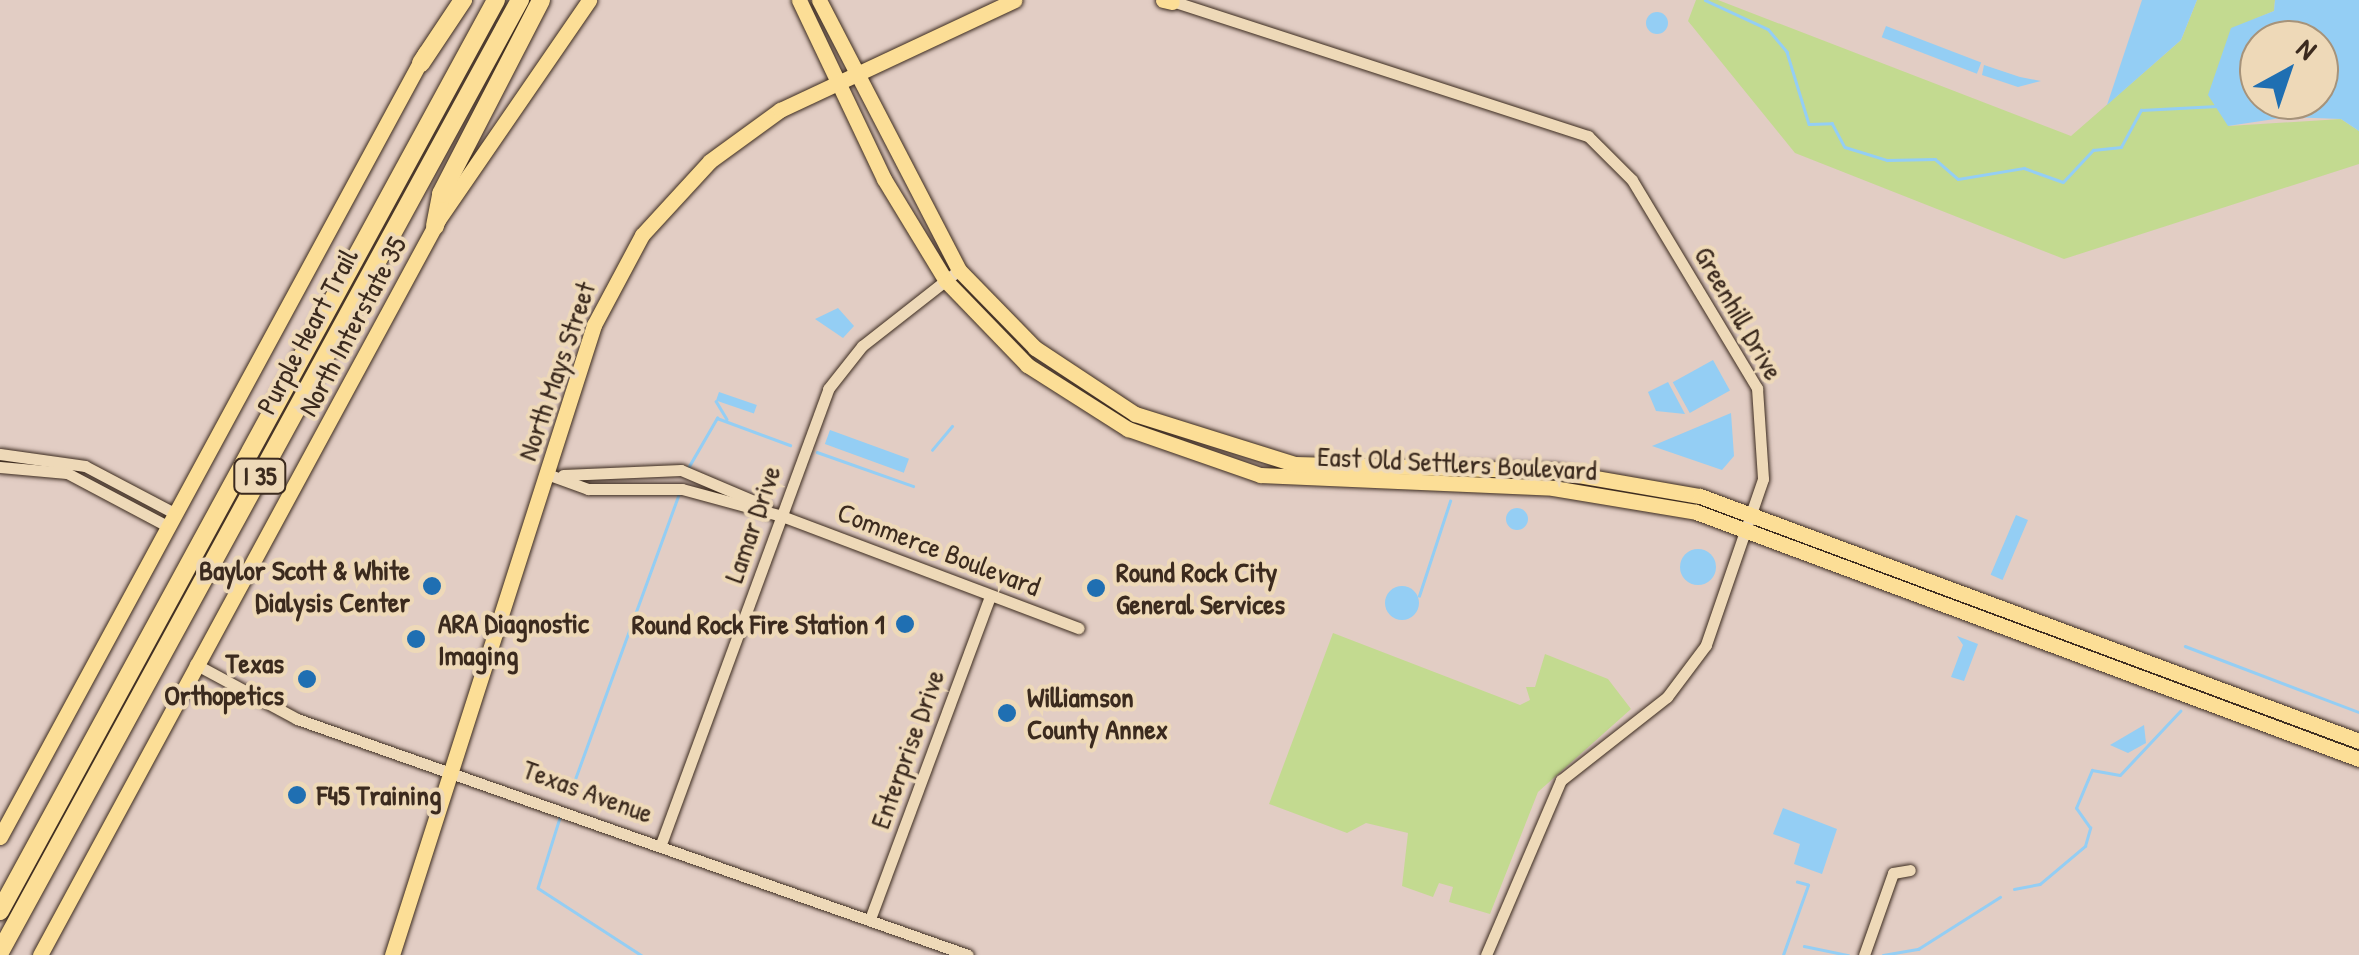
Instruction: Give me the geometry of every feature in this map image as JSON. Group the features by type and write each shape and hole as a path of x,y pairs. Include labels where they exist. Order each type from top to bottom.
{"highway":[{"path":"420,63 462,0"},
{"name":"Purple Heart Trail","path":"0,911 496,0"},
{"name":"Purple Heart Trail","path":"0,952 520,0"},
{"path":"434,226 442,194 541,0"}],"main road":[{"path":"0,836 451,0"},
{"name":"North Interstate 35","path":"40,955 434,226 589,0"},
{"name":"East Old Settlers Boulevard","path":"799,0 836,79 946,281 1027,364 1114,422 1186,454 1338,484 1582,490 1749,520 2359,759"},
{"name":"East Old Settlers Boulevard","path":"819,0 959,270 1072,376 1214,445 1294,464 1599,476 1749,520 2359,740"},
{"name":"North Mays Street","path":"392,955 601,307 642,235 728,146 836,79 1015,0"}],"street":[{"name":"Greenhill Drive","path":"1169,0 1553,118 1600,145 1632,180 1757,388 1766,448 1749,520 1690,670 1654,710 1582,760 1545,805 1486,955"},
{"name":"Lamar Drive","path":"661,844 836,375 959,270"},
{"path":"0,454 58,457 122,486 171,519"},
{"path":"0,468 67,473 115,498 171,519"},
{"name":"Commerce Boulevard","path":"547,474 681,470 782,516 1079,628"},
{"name":"Commerce Boulevard","path":"547,474 588,488 682,489 782,516"},
{"path":"115,498 122,486"},
{"name":"Enterprise Drive","path":"870,920 990,596"},
{"name":"Texas Avenue","path":"195,664 296,719 451,768 968,955"},
{"path":"1864,955 1893,873 1910,870"}],"green space":[{"path":"1696,0 1718,0 2071,136 2181,40 2197,0 2275,0 2274,11 2252,20 2239,20 2239,26 2231,29 2229,126 2341,119 2359,131 2359,164 2064,259 1795,153 1688,21"},
{"path":"1333,633 1520,705 1530,700 1526,687 1535,687 1545,654 1608,679 1631,709 1538,792 1490,914 1449,902 1453,887 1439,883 1433,897 1402,886 1408,833 1366,823 1347,833 1269,804"}],"water":[{"path":"2142,0 2197,0 2181,40 2107,105"},
{"path":"2275,0 2359,0 2359,131 2339,119 2339,20 2251,20 2274,11"},
{"path":"1657,12 1665,15 1665,31 1657,34 1649,31 1646,23 1649,15"},
{"path":"2239,25 2239,120 2268,120 2228,126 2208,95 2231,28"},
{"path":"1886,26 1981,63 1977,74 1882,37"},
{"path":"1984,65 2041,81 2018,87 1982,75"},
{"path":"838,308 854,326 843,338 815,319"},
{"path":"1713,360 1730,391 1690,413 1673,382"},
{"path":"1668,382 1685,414 1656,411 1648,392"},
{"path":"719,392 757,405 754,414 716,401"},
{"path":"1731,413 1734,456 1722,470 1652,446"},
{"path":"830,430 909,459 904,473 825,444"},
{"path":"1517,508 1525,511 1525,527 1517,530 1509,527 1506,519 1509,511"},
{"path":"2016,515 2028,520 2003,580 1991,575"},
{"path":"1698,549 1711,554 1716,567 1711,580 1698,585 1685,580 1680,567 1685,554"},
{"path":"1402,586 1414,591 1419,603 1414,615 1402,620 1390,615 1385,603 1390,591"},
{"path":"1957,636 1978,644 1964,681 1951,677 1963,645"},
{"path":"2144,725 2146,743 2128,753 2110,745"},
{"path":"1783,808 1837,829 1822,874 1794,864 1800,844 1773,834"}],"waterway":[{"path":"1705,0 1768,29 1787,52 1809,124 1832,123 1845,147 1887,160 1935,159 1958,179 2024,168 2063,182 2093,150 2121,147 2141,110 2217,106"},
{"path":"716,401 727,419"},
{"path":"688,468 717,418 790,445"},
{"path":"932,450 952,426"},
{"path":"817,452 913,486"},
{"path":"570,793 679,494"},
{"path":"1419,596 1450,501"},
{"path":"2185,646 2359,712"},
{"path":"2014,889 2040,884 2085,846 2090,828 2076,808 2092,770 2120,775 2180,711"},
{"path":"560,818 538,888 641,955"},
{"path":"1783,955 1808,885 1797,882"},
{"path":"1883,955 1918,949 2000,897"},
{"path":"1804,946 1848,955"}],"place":[{"name":"Baylor Scott & White Dialysis Center","path":"432,586"},
{"name":"Round Rock City General Services","path":"1096,588"},
{"name":"Round Rock Fire Station 1","path":"905,624"},
{"name":"ARA Diagnostic Imaging","path":"416,639"},
{"name":"Texas Orthopetics","path":"307,679"},
{"name":"Williamson County Annex","path":"1007,713"},
{"name":"F45 Training","path":"297,795"}]}
